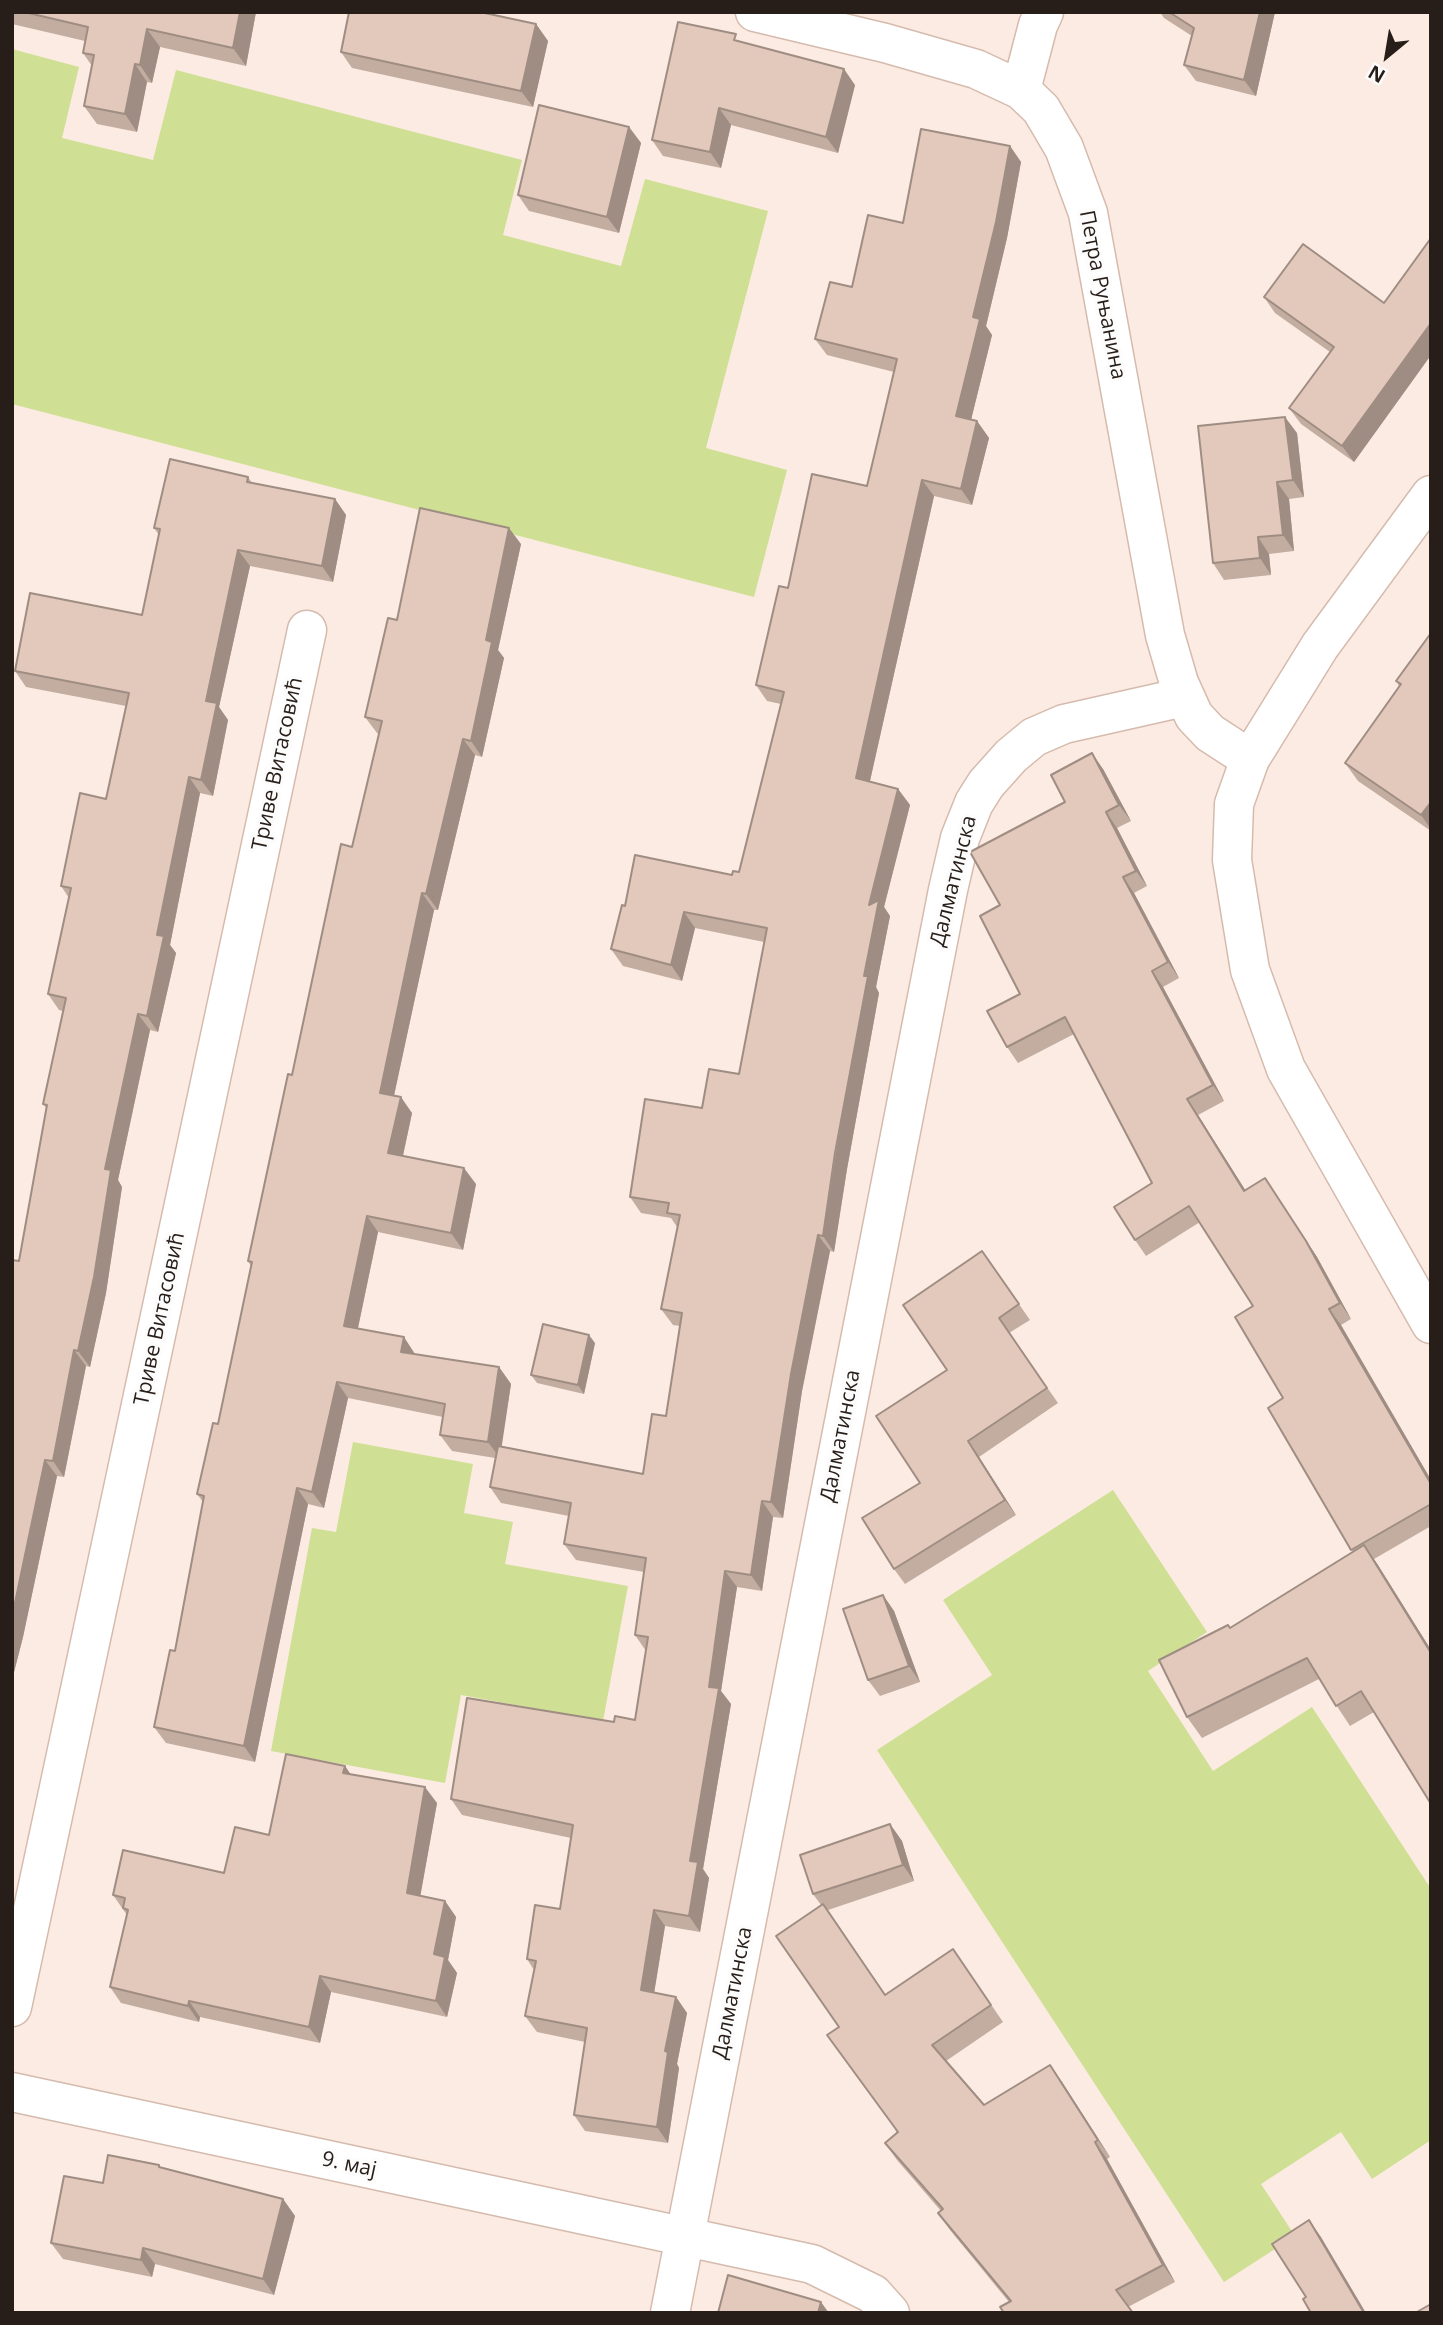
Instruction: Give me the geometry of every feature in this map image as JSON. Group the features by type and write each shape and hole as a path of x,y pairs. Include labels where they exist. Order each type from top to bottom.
{"street":[{"name":"Петра Руњанина","path":"755,12 885,43 963,66 1021,90 1041,109 1064,148 1088,213 1165,635 1184,696 1194,716 1210,733 1250,759"},
{"path":"1021,90 1044,12"},
{"path":"1431,495 1320,646 1250,759 1234,804 1232,860 1250,970 1286,1069 1431,1324"},
{"name":"Триве Витасовић","path":"12,2007 307,630"},
{"name":"Далматинска","path":"670,2313 960,838 974,803 986,784 1011,756 1034,737 1065,724 1184,696"},
{"name":"9. мај","path":"12,2092 812,2264 873,2294 890,2313"}],"green space":[{"path":"12,49 79,67 62,138 153,160 176,70 522,160 503,235 621,266 645,179 768,211 706,448 787,470 754,597 12,404"},
{"path":"353,1442 473,1464 464,1513 513,1522 505,1564 628,1586 603,1721 461,1695 445,1783 271,1751 312,1528 336,1532"},
{"path":"1113,1490 1207,1632 1148,1671 1213,1771 1312,1707 1431,1889 1431,2140 1372,2179 1341,2132 1261,2184 1295,2236 1224,2282 877,1750 992,1675 943,1600"}],"building":[{"path":"24,12 240,12 233,48 147,29 140,65 135,64 125,114 84,106 94,55 83,53 88,27"},
{"path":"349,12 480,12 536,24 521,91 341,52"},
{"path":"1169,12 1260,12 1244,80 1184,65 1194,28"},
{"path":"678,22 736,34 734,40 844,69 826,137 719,108 710,152 652,140"},
{"path":"539,105 629,127 607,217 518,195"},
{"path":"921,129 1010,146 996,222 973,317 980,319 956,416 977,421 961,489 922,480 856,778 898,789 869,905 879,900 864,976 868,976 835,1153 823,1236 818,1235 791,1374 771,1502 762,1501 751,1575 725,1571 709,1687 719,1688 690,1861 698,1862 689,1916 654,1910 641,1990 676,1997 665,2051 668,2052 657,2127 574,2115 587,2028 525,2016 536,1961 527,1959 535,1905 560,1909 573,1825 451,1799 467,1698 614,1722 615,1716 635,1720 648,1637 635,1635 646,1558 564,1544 571,1503 490,1487 498,1446 643,1474 652,1414 666,1416 682,1313 661,1309 680,1215 667,1213 669,1203 630,1197 645,1099 702,1108 709,1069 739,1074 767,928 684,912 671,965 611,949 622,905 625,906 635,855 732,875 733,871 739,872 784,692 756,685 779,586 788,588 812,474 867,486 897,359 815,339 830,282 852,287 868,215 903,223"},
{"path":"1431,238 1431,323 1342,446 1289,408 1334,347 1264,297 1303,244 1384,303"},
{"path":"1285,417 1293,480 1277,482 1283,535 1258,537 1260,558 1213,563 1198,426"},
{"path":"170,459 248,477 247,482 335,499 322,566 238,550 206,701 217,703 201,780 189,777 157,935 164,936 147,1016 138,1014 105,1169 111,1170 94,1277 78,1351 74,1350 53,1461 45,1460 12,1617 12,1260 19,1261 47,1105 43,1104 66,998 48,994 71,888 61,886 80,793 106,799 129,693 15,671 30,593 142,615 160,529 154,528"},
{"path":"420,508 509,528 486,640 492,642 471,741 463,739 426,894 422,893 380,1093 401,1097 388,1153 464,1168 451,1233 367,1216 344,1326 404,1337 401,1352 499,1367 488,1442 440,1435 445,1404 337,1382 312,1492 297,1488 244,1746 154,1727 170,1650 175,1651 204,1496 197,1494 213,1423 218,1424 252,1262 248,1261 288,1074 292,1075 341,844 352,847 382,721 365,717 388,618 397,620"},
{"path":"1431,633 1431,802 1421,815 1345,763 1401,684 1396,681"},
{"path":"1092,753 1119,805 1106,812 1136,871 1123,877 1168,962 1152,971 1213,1085 1187,1099 1244,1191 1265,1178 1306,1241 1340,1303 1329,1309 1431,1484 1431,1504 1351,1550 1268,1408 1283,1398 1235,1317 1253,1306 1189,1206 1135,1240 1114,1207 1152,1183 1065,1017 1007,1047 987,1011 1020,994 980,916 1000,905 970,852 1065,802 1051,775"},
{"path":"982,1251 1019,1304 999,1318 1047,1388 968,1441 1005,1500 894,1569 862,1518 920,1483 876,1416 947,1370 903,1305"},
{"path":"543,1324 589,1335 578,1385 531,1375"},
{"path":"1364,1545 1431,1653 1431,1804 1361,1691 1336,1706 1307,1658 1187,1717 1159,1660 1228,1625 1230,1628"},
{"path":"883,1595 909,1666 868,1680 843,1609"},
{"path":"286,1754 345,1766 343,1773 425,1787 407,1893 445,1901 434,1954 445,1957 436,2001 320,1976 309,2027 189,2001 188,2006 110,1987 128,1910 123,1908 125,1898 113,1895 123,1850 224,1873 235,1827 269,1835"},
{"path":"890,1824 903,1865 813,1894 800,1855"},
{"path":"823,1904 885,1995 953,1949 991,2005 932,2045 984,2105 1050,2065 1098,2140 1095,2142 1163,2265 1116,2290 1133,2313 1004,2313 1000,2307 1011,2301 938,2213 943,2209 885,2143 898,2132 827,2035 839,2027 776,1936"},
{"path":"108,2155 159,2165 283,2199 263,2279 143,2248 141,2260 51,2243 64,2176 103,2183"},
{"path":"1309,2220 1364,2313 1311,2313 1303,2299 1306,2297 1272,2244"},
{"path":"728,2275 821,2302 818,2313 718,2313"},
{"path":"1431,2304 1431,2313 1415,2313"}]}
